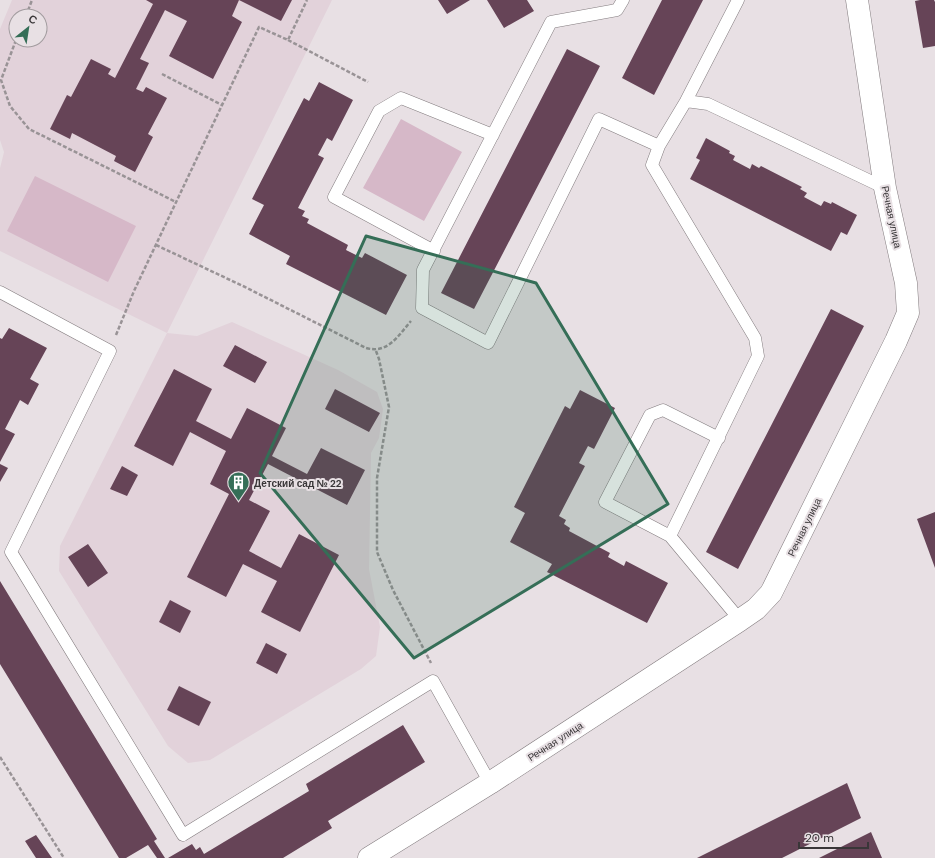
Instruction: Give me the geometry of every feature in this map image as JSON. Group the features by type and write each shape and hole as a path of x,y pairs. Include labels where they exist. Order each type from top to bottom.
{"street":[{"name":"Речная улица","path":"369,858 490,783 740,620 756,609 771,593 893,348 908,313 906,283 885,188 857,0"}],"lane":[{"path":"623,0 617,10 551,22 424,270 422,308 488,342 599,118 659,146"},
{"path":"670,536 758,356 755,338 652,165 659,146 686,101 738,0"},
{"path":"434,251 334,198 380,111 401,98 493,135"},
{"path":"686,101 708,104 885,188"},
{"path":"0,292 110,351 11,552 183,834 433,681 490,783"},
{"path":"719,438 663,410 650,415 605,502 670,536 740,620"}],"path":[{"path":"288,40 307,0"},
{"path":"110,351 134,291 259,27 288,40 368,82"},
{"path":"13,48 1,80 10,106 29,129 176,202"},
{"path":"162,74 222,105"},
{"path":"156,246 366,348 376,351 387,346 397,338 422,308"},
{"path":"376,351 389,407 377,478 377,552 393,590 432,665"},
{"path":"0,757 64,858"}],"highlighted area":[{"path":"366,236 536,283 668,504 414,658 260,473"}],"shaded area":[{"path":"12,0 332,0 167,333 0,251 0,168 4,152 0,140 0,29 8,10 8,48 48,48 48,8 9,8"},
{"path":"401,119 462,152 424,221 363,188"},
{"path":"35,176 136,226 108,282 7,231"},
{"path":"232,322 338,370 377,392 383,409 379,438 371,453 369,569 380,627 376,656 361,669 210,760 188,763 168,746 59,571 60,546 167,333 197,336"}],"building":[{"path":"146,0 239,0 232,16 242,22 213,79 169,56 187,21 165,10 140,59 149,63 136,89 143,92 146,87 167,98 148,134 153,137 135,172 114,161 116,156 72,133 70,139 50,129 67,95 71,97 91,59 111,69 108,74 115,78 153,4"},
{"path":"239,0 292,0 281,21"},
{"path":"438,0 470,0 447,14"},
{"path":"487,0 527,0 534,11 504,28"},
{"path":"662,0 703,0 654,95 622,78"},
{"path":"934,0 935,2 935,46 923,48 915,1"},
{"path":"567,49 600,66 474,309 441,293"},
{"path":"319,82 353,100 332,141 327,138 318,155 324,158 298,208 305,211 302,216 309,219 307,223 348,245 346,250 362,258 365,253 407,275 386,315 286,264 290,256 249,234 264,205 252,199 304,98 309,101"},
{"path":"706,138 730,151 729,153 735,156 733,160 750,169 752,164 759,168 761,166 802,187 800,189 807,193 804,197 821,206 824,201 831,204 832,202 857,215 847,235 841,232 831,251 690,179 700,160 696,158"},
{"path":"831,309 864,326 738,569 706,552"},
{"path":"9,328 47,348 30,379 39,384 28,405 20,400 5,429 15,434 0,462 0,338 2,339"},
{"path":"235,345 267,362 255,383 223,366"},
{"name":"Детский сад № 22","path":"174,369 212,389 196,421 231,439 247,408 286,428 272,456 307,474 321,448 365,470 347,505 268,464 249,500 270,511 249,551 281,568 299,534 339,555 300,632 261,612 277,581 243,564 226,597 187,577 229,494 210,484 226,451 190,432 173,466 134,446"},
{"path":"335,389 380,413 369,432 325,409"},
{"path":"580,390 615,408 594,449 588,446 579,463 585,466 559,516 566,520 564,524 570,528 569,531 610,553 608,557 624,566 626,561 668,583 647,623 547,572 552,564 510,542 525,513 514,507 565,406 570,409"},
{"path":"0,464 8,468 0,482"},
{"path":"122,466 138,475 127,496 110,489"},
{"path":"935,512 935,568 917,519"},
{"path":"88,544 108,573 88,587 68,557"},
{"path":"0,581 157,839 154,841 165,858 157,858 148,845 126,858 119,858 0,664"},
{"path":"170,600 191,611 180,633 159,622"},
{"path":"266,643 287,654 277,674 256,663"},
{"path":"179,686 211,702 199,726 167,710"},
{"path":"403,725 425,762 328,821 332,828 283,858 168,858 192,844 196,850 200,847 204,854 309,791 306,784"},
{"path":"847,783 861,818 782,858 697,858"},
{"path":"871,832 882,858 819,858"},
{"path":"36,835 52,858 36,858 25,841"}],"place":[{"name":"Детский сад № 22","path":"239,502"}]}
